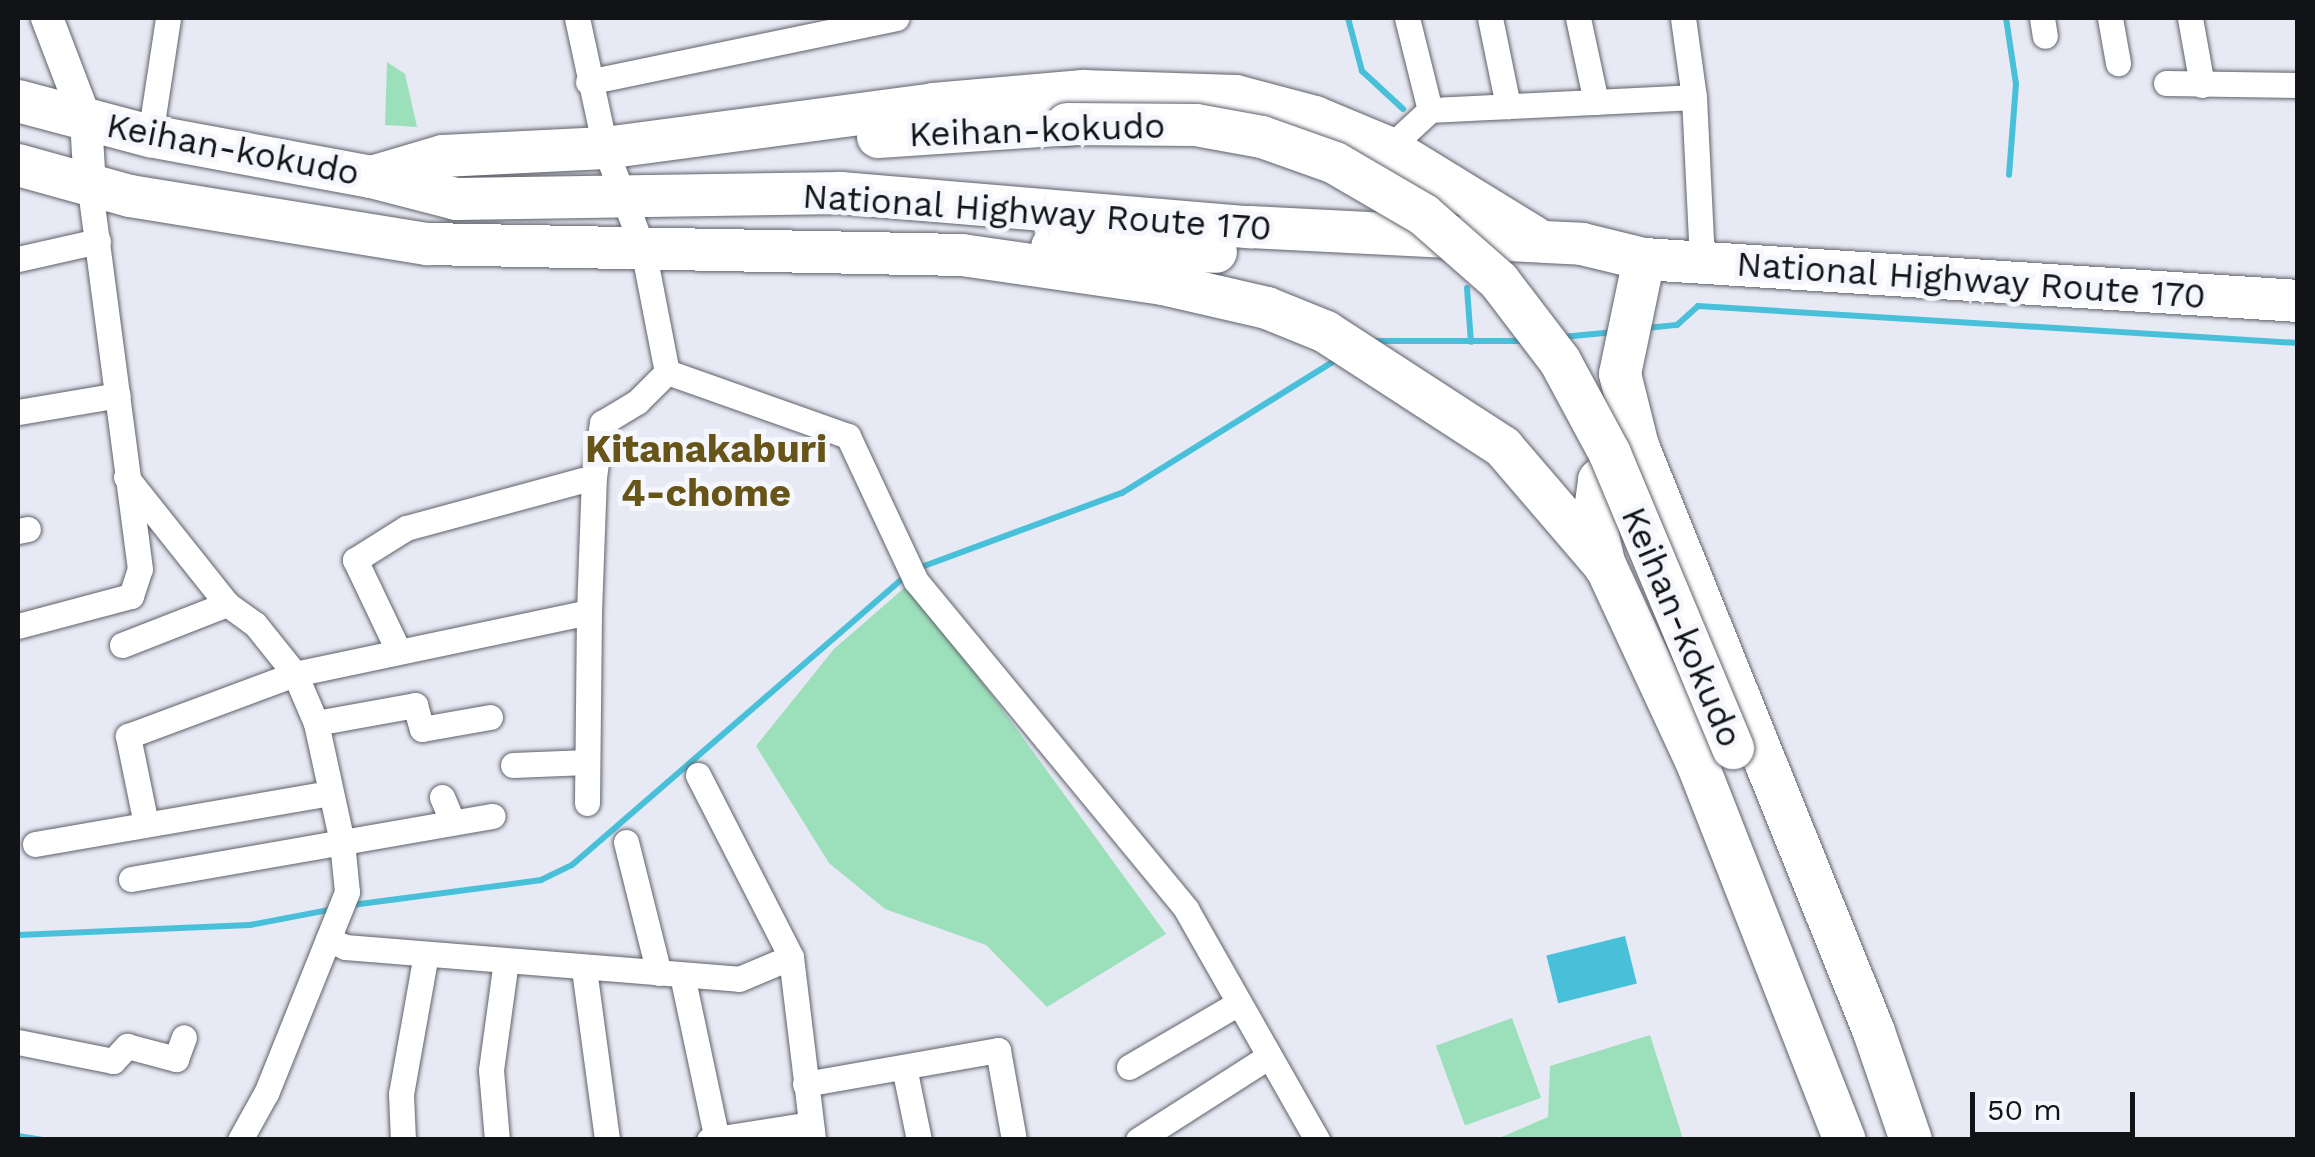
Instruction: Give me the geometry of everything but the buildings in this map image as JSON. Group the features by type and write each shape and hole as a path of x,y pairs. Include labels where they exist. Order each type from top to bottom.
{"highway":[{"path":"615,172 1083,90 1236,96 1315,117 1389,148 1546,242"},
{"name":"Keihan-kokudo","path":"18,101 150,136 371,177 615,172 860,139 1067,124 1196,125 1262,137 1335,163 1424,214 1499,281 1560,361 1610,454 1733,748 1884,1140"},
{"name":"Keihan-kokudo","path":"18,165 90,187 428,244 962,256 1163,284 1267,308 1326,332 1503,446 1606,567 1697,763 1845,1140"},
{"name":"National Highway Route 170","path":"615,172 1250,227 1546,242 1644,259 2298,301"},
{"name":"National Highway Route 170","path":"962,256 1040,247 1162,248 1580,273 1644,259"},
{"path":"1644,259 1620,374 1638,446 1874,1032 1911,1140"},
{"path":"1606,567 1594,517 1599,480 1638,446"}],"street":[{"path":"18,626 131,596 140,568 90,187 86,120 46,18"},
{"path":"150,136 168,18"},
{"path":"577,18 588,82 643,249 667,372"},
{"path":"588,82 782,28 896,18"},
{"path":"1407,18 1430,110"},
{"path":"1490,18 1508,106"},
{"path":"1578,18 1596,102"},
{"path":"1682,18 1694,97 1702,262"},
{"path":"2110,18 2118,63"},
{"path":"2195,18 2202,85"},
{"path":"2166,82 2298,85"},
{"path":"1389,148 1430,110 1694,97"},
{"path":"18,259 98,241"},
{"path":"587,803 588,612 594,477 602,424 637,402 667,372"},
{"path":"667,372 848,436 912,570 1186,909 1317,1140"},
{"path":"18,412 118,395"},
{"path":"126,476 226,604 255,624 295,674 316,724 342,842 336,920 266,1094 240,1140"},
{"path":"398,650 355,560 406,528 594,477"},
{"path":"122,645 226,604"},
{"path":"146,824 128,736 295,674 588,612"},
{"path":"316,724 416,705 422,729 490,718"},
{"path":"513,765 588,762"},
{"path":"698,775 791,958 812,1132 709,1140"},
{"path":"35,844 331,792"},
{"path":"131,880 342,842 447,809 493,816"},
{"path":"626,842 671,974 717,1139"},
{"path":"336,920 345,947 584,969 740,979 791,958"},
{"path":"403,1140 401,1094 426,954"},
{"path":"496,1140 490,1070 506,962"},
{"path":"584,969 607,1140"},
{"path":"1129,1067 1237,1004"},
{"path":"18,1042 113,1061 128,1046 176,1059 184,1037"},
{"path":"805,1084 998,1050 1014,1140"},
{"path":"1138,1140 1268,1057"},
{"path":"904,1067 919,1140"}],"green space":[{"path":"387,62 405,74 417,127 385,125"},
{"path":"910,583 1166,934 1047,1007 986,945 885,909 829,863 756,746 834,649"},
{"path":"1512,1018 1541,1098 1465,1126 1436,1046"},
{"path":"1650,1035 1683,1139 1497,1139 1548,1117 1550,1066"}],"water":[{"path":"1625,936 1637,984 1558,1003 1546,956"}],"waterway":[{"path":"1348,18 1362,71 1403,109"},
{"path":"2006,18 2016,84 2009,175"},
{"path":"1467,288 1471,342"},
{"path":"1647,328 1677,325 1698,306 2298,343"},
{"path":"1562,337 1615,332"},
{"path":"1368,341 1525,341"},
{"path":"916,569 1122,493 1336,360"},
{"path":"352,905 541,880 572,865 906,576"},
{"path":"18,935 250,925 334,909"},
{"path":"18,1136 43,1140"}],"district":[{"name":"Kitanakaburi 4-chome","path":"706,472"}]}
